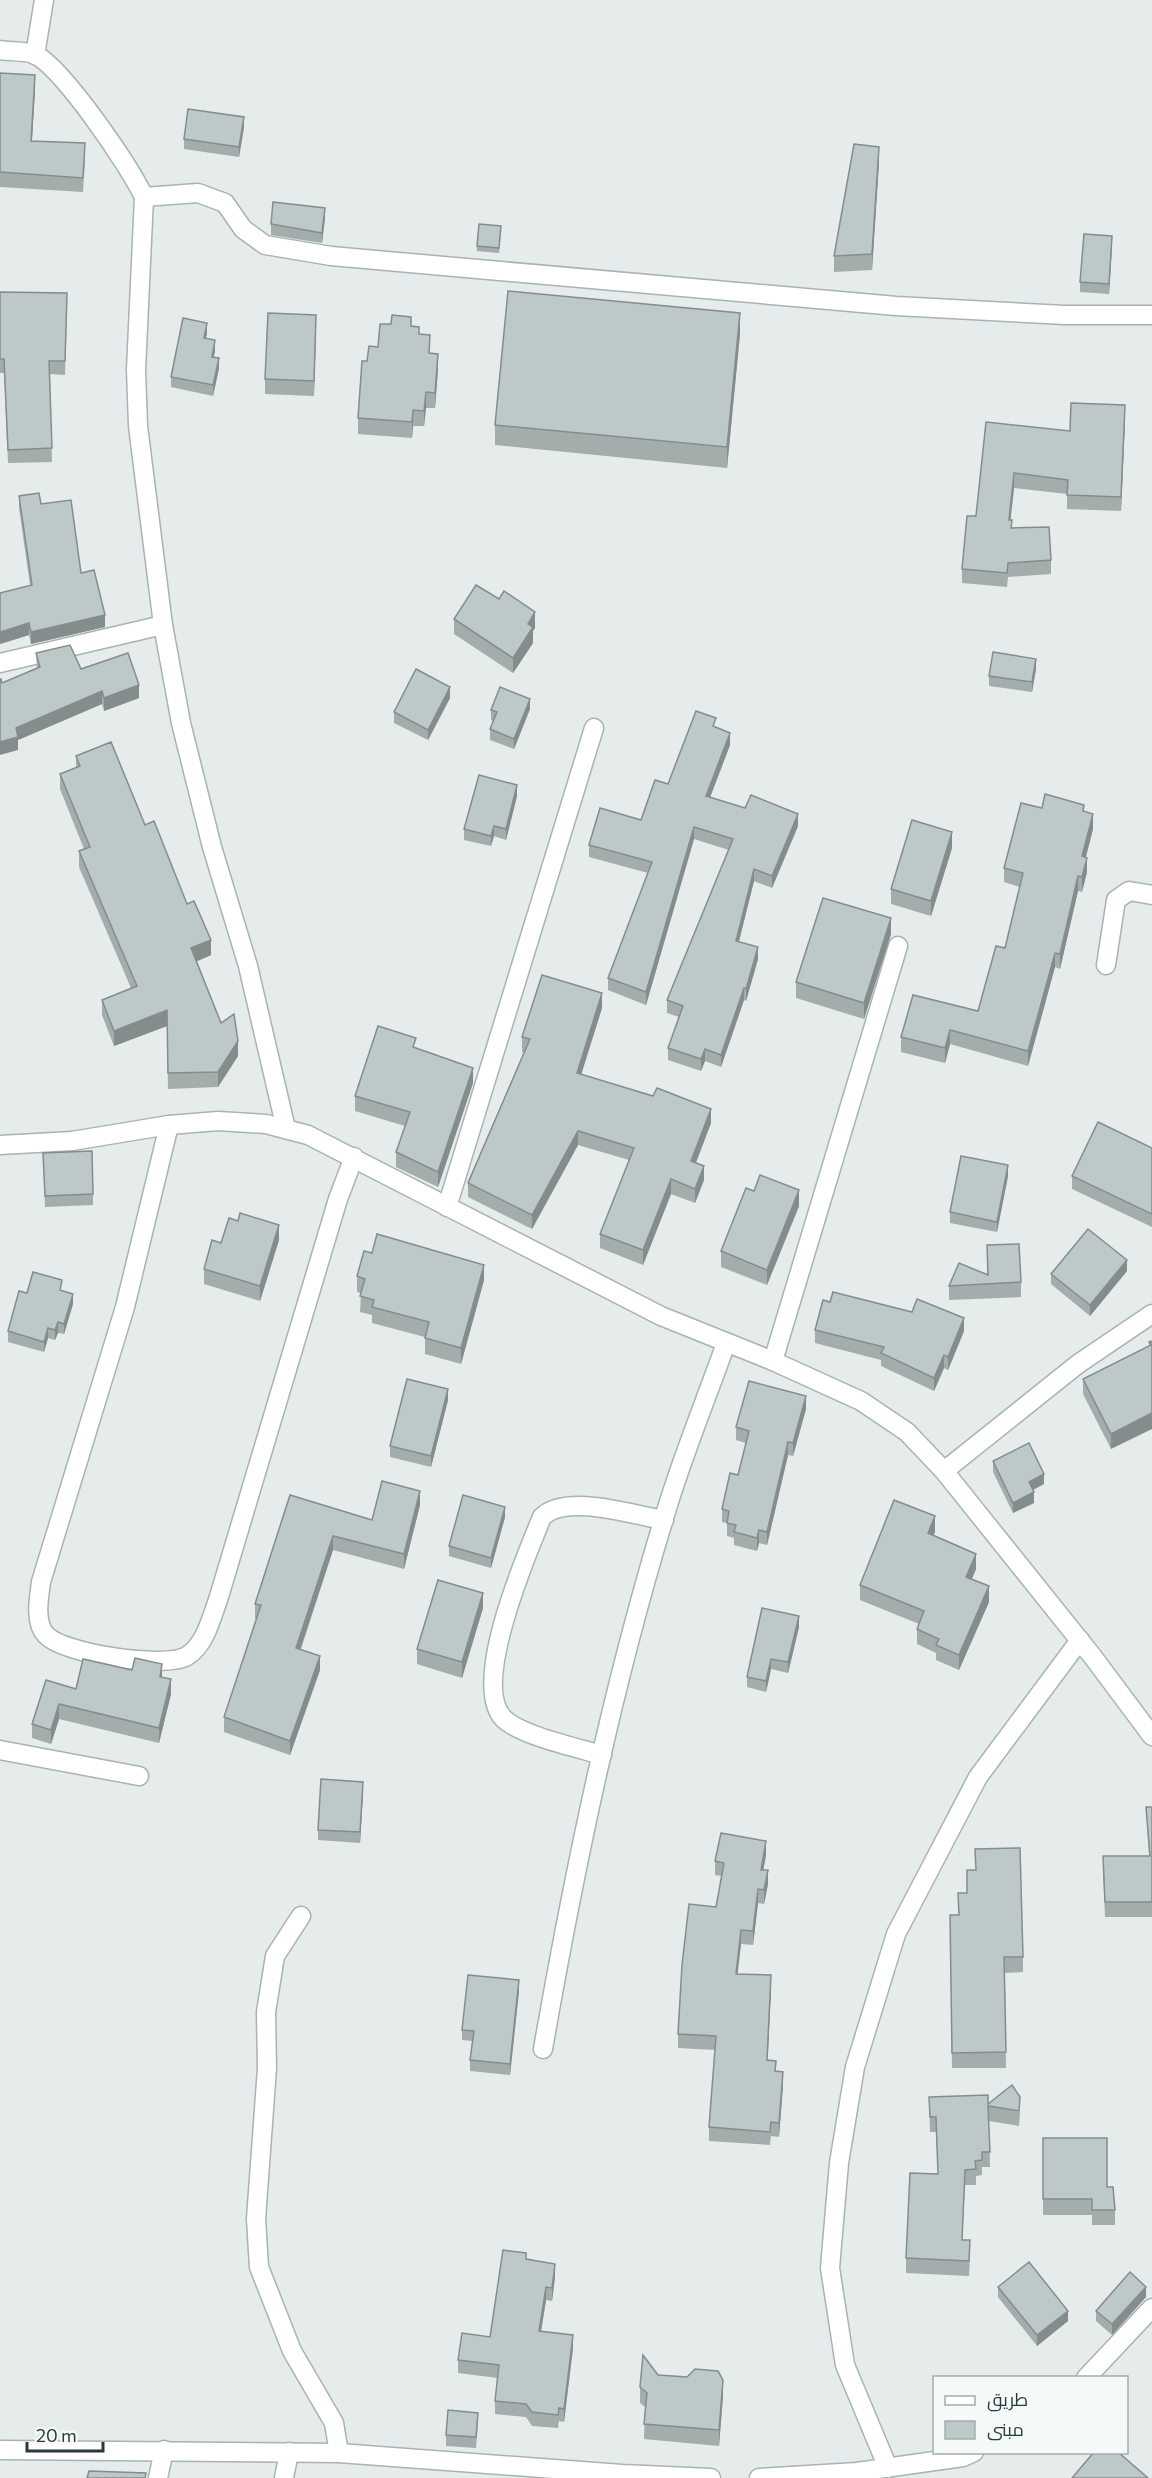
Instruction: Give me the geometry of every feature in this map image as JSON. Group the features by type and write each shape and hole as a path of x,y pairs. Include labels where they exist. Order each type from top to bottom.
{"street":[{"path":"35,54 44,0"},
{"path":"0,50 35,54 69,87 135,177 144,197 136,370 138,426 163,625 186,745 212,847 248,966 286,1129"},
{"path":"144,197 198,193 225,203 243,229 265,245 331,256 896,306 1065,315 1152,315"},
{"path":"0,663 163,625"},
{"path":"447,1207 594,728"},
{"path":"1106,965 1116,900 1129,891 1152,895"},
{"path":"773,1362 898,946"},
{"path":"0,1145 72,1141 169,1125 218,1121 266,1124 308,1135 661,1316 861,1401 906,1432 944,1471 1080,1640 1152,1736"},
{"path":"169,1125 125,1307 41,1582 39,1604 44,1634 55,1643 111,1655 146,1661 172,1661 187,1656 205,1634 218,1600 338,1199 354,1157"},
{"path":"944,1471 1078,1364 1152,1314"},
{"path":"543,2049 572,1884 602,1755 664,1520 726,1343"},
{"path":"602,1755 530,1733 504,1719 496,1705 494,1664 517,1579 543,1517 549,1510 560,1505 581,1505 664,1520"},
{"path":"888,2468 845,2365 830,2268 839,2163 855,2067 896,1934 978,1777 1080,1640"},
{"path":"0,1750 139,1776"},
{"path":"301,1916 275,1956 266,2012 267,2068 256,2219 258,2258 276,2317 292,2351 334,2423 339,2452"},
{"path":"1088,2376 1152,2308"},
{"path":"0,2450 339,2452 569,2474 711,2478"},
{"path":"158,2478 164,2450"},
{"path":"284,2478 289,2452"},
{"path":"759,2478 818,2476 888,2468 963,2457 970,2454"}],"building":[{"path":"0,73 35,75 31,141 85,143 83,178 0,172"},
{"path":"188,109 244,117 239,147 184,139"},
{"path":"854,144 879,147 872,254 834,256"},
{"path":"273,202 325,208 322,233 271,224"},
{"path":"479,224 501,226 499,248 477,246"},
{"path":"1084,234 1112,236 1109,284 1080,282"},
{"path":"508,291 740,313 727,447 495,425"},
{"path":"0,292 67,293 65,361 49,361 52,448 8,450 4,359 0,359"},
{"path":"268,313 316,315 314,381 265,379"},
{"path":"392,315 411,317 411,326 419,327 419,334 430,335 429,353 438,354 435,393 426,392 424,411 413,410 412,422 358,418 362,361 367,361 369,346 378,347 380,324 391,324"},
{"path":"183,318 207,323 204,338 215,340 212,357 219,358 213,385 171,377"},
{"path":"1071,403 1125,405 1121,497 1067,495 1068,480 1014,473 1009,520 1012,520 1011,528 1049,527 1051,560 1008,563 1007,573 962,569 967,516 976,516 986,422 1070,431"},
{"path":"39,493 41,504 71,500 81,573 94,570 105,615 31,632 29,623 0,632 0,593 32,585 19,496"},
{"path":"476,585 499,599 504,591 535,612 528,624 533,627 513,658 454,619"},
{"path":"70,645 81,669 128,653 139,685 104,698 102,691 16,728 18,737 0,742 0,679 2,683 40,667 36,653"},
{"path":"993,652 1036,659 1032,682 989,676"},
{"path":"416,669 450,687 428,730 394,712"},
{"path":"500,687 530,699 514,739 490,729 497,712 491,710"},
{"path":"696,711 716,718 713,726 730,733 706,796 745,808 751,795 798,814 772,876 754,869 736,941 758,947 746,989 744,988 721,1055 705,1049 701,1059 668,1048 683,1006 667,1000 733,839 694,827 646,992 608,978 652,862 589,845 600,808 641,820 655,780 668,784"},
{"path":"111,742 145,825 154,821 187,904 194,901 211,940 191,948 221,1023 234,1014 238,1041 218,1072 168,1073 167,1010 114,1031 102,1000 137,986 79,851 90,847 60,774 80,766 76,756"},
{"path":"479,775 517,785 506,829 494,826 491,836 464,829"},
{"path":"1045,794 1084,805 1083,811 1093,814 1082,856 1087,858 1082,877 1078,876 1060,954 1055,953 1028,1051 950,1030 945,1048 901,1037 913,995 978,1011 996,946 1005,948 1023,873 1004,868 1021,803 1042,808"},
{"path":"912,820 952,832 931,901 891,889"},
{"path":"823,898 891,918 864,1003 796,982"},
{"path":"542,975 602,993 577,1073 653,1096 657,1088 711,1109 691,1161 704,1166 695,1189 671,1179 643,1250 600,1234 634,1148 578,1131 532,1215 468,1183 530,1039 522,1037"},
{"path":"378,1026 416,1038 413,1047 473,1068 438,1172 396,1152 410,1112 355,1096"},
{"path":"1098,1122 1152,1148 1152,1214 1072,1176"},
{"path":"92,1151 93,1194 45,1196 43,1153"},
{"path":"961,1156 1008,1165 997,1222 950,1212"},
{"path":"760,1175 799,1190 767,1270 721,1251 746,1188 754,1191"},
{"path":"240,1213 279,1225 260,1286 204,1269 212,1240 221,1243 229,1218 238,1221"},
{"path":"1088,1229 1127,1260 1090,1305 1051,1274"},
{"path":"377,1234 484,1265 461,1348 425,1338 429,1322 372,1307 374,1300 360,1296 365,1279 357,1276 364,1251 372,1253"},
{"path":"1019,1244 1021,1282 949,1286 959,1263 988,1275 987,1245"},
{"path":"33,1272 62,1280 60,1290 73,1294 64,1324 58,1322 55,1330 48,1328 44,1342 8,1331 19,1291 27,1293"},
{"path":"833,1292 912,1312 917,1299 964,1318 948,1357 944,1355 934,1378 881,1353 884,1347 815,1330 823,1300 830,1302"},
{"path":"1152,1341 1152,1413 1111,1434 1083,1379 1151,1345 1149,1342"},
{"path":"407,1379 448,1389 431,1456 390,1446"},
{"path":"749,1381 806,1396 793,1443 788,1442 767,1532 759,1530 757,1538 734,1532 736,1525 727,1523 729,1511 722,1509 730,1473 738,1475 749,1431 736,1427"},
{"path":"1029,1443 1044,1474 1029,1482 1034,1492 1013,1503 993,1461"},
{"path":"382,1481 420,1491 404,1554 333,1536 296,1648 320,1656 290,1741 224,1717 261,1605 255,1604 290,1495 372,1520"},
{"path":"463,1495 505,1507 491,1558 449,1546"},
{"path":"894,1500 935,1516 928,1533 976,1554 966,1577 989,1586 959,1655 936,1645 939,1639 917,1629 924,1611 860,1585"},
{"path":"438,1580 483,1593 462,1662 417,1649"},
{"path":"762,1608 799,1616 788,1662 771,1659 766,1681 747,1677"},
{"path":"135,1658 162,1664 160,1677 171,1679 159,1728 59,1704 51,1730 32,1724 46,1680 76,1689 83,1659 132,1670"},
{"path":"321,1779 363,1782 360,1832 318,1830"},
{"path":"1146,1807 1152,1807 1152,1902 1105,1902 1103,1856 1150,1856"},
{"path":"721,1833 766,1841 761,1870 768,1870 764,1890 758,1889 753,1931 741,1930 736,1974 771,1975 767,2060 776,2061 775,2071 783,2072 779,2123 771,2122 770,2132 709,2127 716,2036 678,2034 682,1965 689,1904 716,1907 724,1863 715,1861"},
{"path":"1020,1848 1023,1957 1004,1957 1006,2052 952,2053 950,1915 959,1915 958,1893 967,1893 967,1870 976,1870 975,1849"},
{"path":"468,1975 519,1980 510,2064 470,2060 474,2031 462,2030"},
{"path":"1012,2085 1020,2097 1019,2111 988,2106 990,2152 982,2152 982,2160 975,2161 976,2169 965,2170 962,2240 970,2240 969,2261 906,2258 910,2173 938,2174 936,2117 930,2117 929,2097 988,2095 988,2104"},
{"path":"1043,2138 1107,2138 1107,2187 1113,2187 1115,2210 1092,2210 1092,2199 1043,2199"},
{"path":"503,2250 526,2253 526,2259 555,2264 552,2288 546,2287 539,2331 573,2335 564,2409 559,2408 558,2415 532,2412 526,2404 495,2401 499,2365 458,2360 462,2333 490,2337"},
{"path":"1029,2262 1068,2311 1037,2335 998,2287"},
{"path":"1130,2272 1146,2287 1112,2324 1096,2311"},
{"path":"643,2355 658,2375 687,2377 695,2369 718,2371 723,2380 719,2430 644,2424 647,2393 640,2387"},
{"path":"448,2410 478,2413 476,2437 446,2435"},
{"path":"1092,2454 1120,2454 1148,2478 1072,2478"},
{"path":"89,2471 146,2473 145,2478 87,2478"}]}
